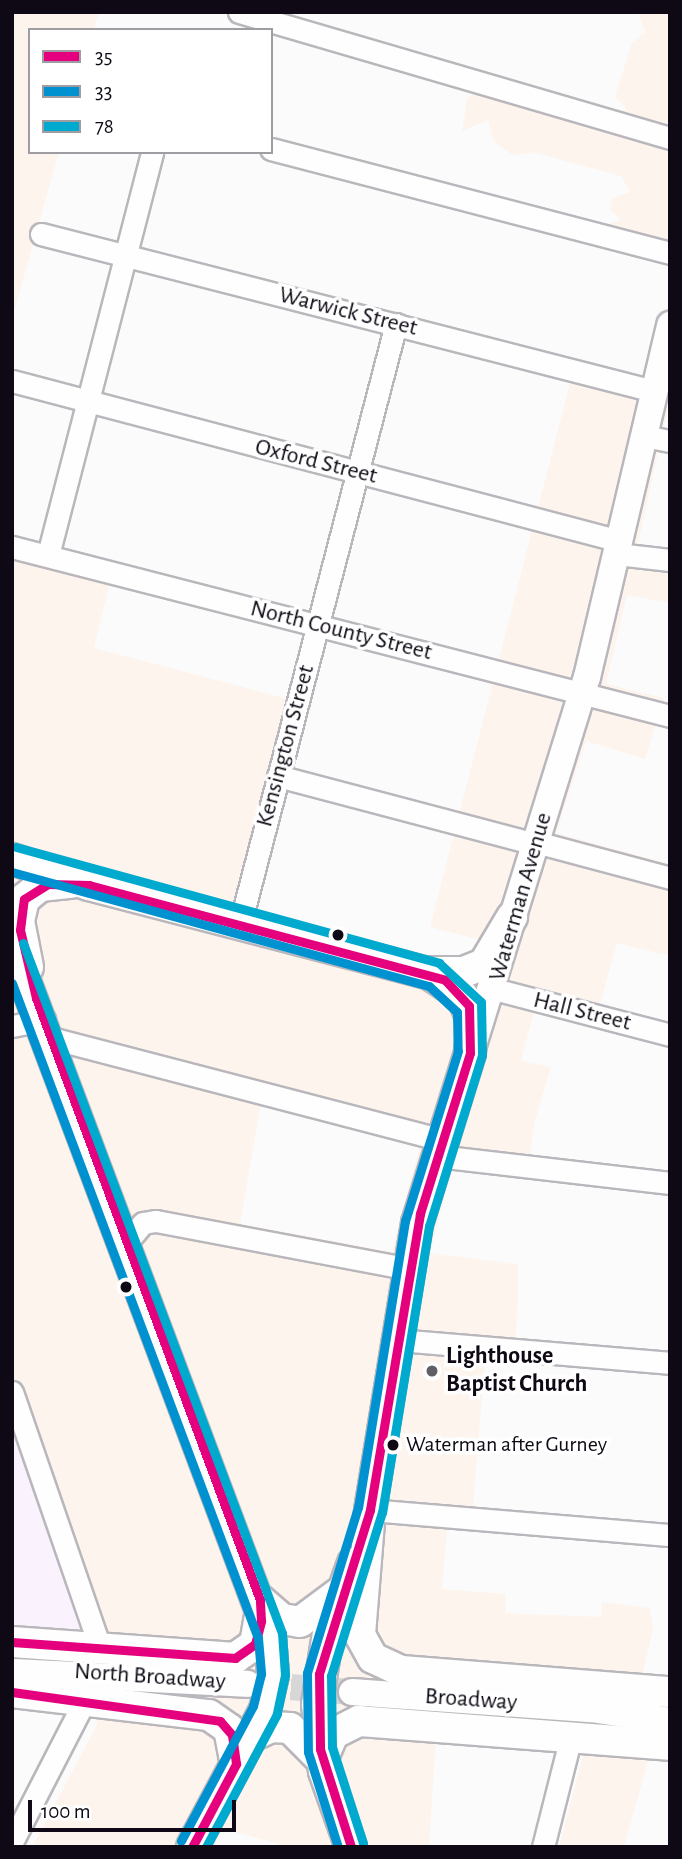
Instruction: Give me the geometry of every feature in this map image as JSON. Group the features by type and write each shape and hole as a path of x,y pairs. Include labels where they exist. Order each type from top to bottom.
{"highway":[{"path":"12,859 89,885 425,972 457,973 484,964 512,917"},
{"path":"44,1019 21,906 40,886 89,885"},
{"path":"12,947 44,1019 260,1600 273,1675 252,1736 192,1847"},
{"path":"425,972 467,1001 470,1053"},
{"name":"Waterman Avenue","path":"370,1510 409,1269 440,1148 470,1053"},
{"path":"351,1847 322,1760 319,1674 370,1510"},
{"path":"370,1510 359,1628 365,1647 383,1665 670,1692"},
{"path":"260,1600 282,1619 306,1621 346,1582"},
{"path":"12,1642 241,1656 258,1637 260,1600"},
{"path":"12,1692 83,1704 215,1718 232,1735 236,1764"},
{"path":"322,1760 333,1734 359,1721 670,1745"},
{"path":"252,1736 271,1727 290,1728 322,1760"}],"main road":[{"name":"Waterman Avenue","path":"470,1053 494,989 512,917 582,693 618,547 657,438 654,391 670,325"},
{"path":"12,1662 51,1670"},
{"path":"12,1672 51,1670"},
{"name":"North Broadway","path":"51,1670 248,1684"},
{"name":"Broadway","path":"352,1692 591,1709 670,1721"},
{"name":"Broadway","path":"591,1709 670,1708"}],"street":[{"path":"239,12 670,138"},
{"path":"273,150 670,253"},
{"path":"48,555 151,154"},
{"name":"Warwick Street","path":"41,234 654,391"},
{"name":"Kensington Street","path":"240,924 396,324"},
{"name":"Oxford Street","path":"12,382 357,473 670,560"},
{"name":"North County Street","path":"12,547 670,716"},
{"path":"278,776 670,878"},
{"name":"Hall Street","path":"494,989 670,1035"},
{"path":"12,1026 44,1019 440,1148 670,1183"},
{"path":"127,1242 143,1223 156,1221 409,1269"},
{"path":"398,1340 670,1363"},
{"path":"12,1391 100,1648"},
{"path":"370,1510 670,1535"},
{"path":"12,1842 83,1704"},
{"path":"543,1847 571,1736"}],"shaded area":[{"path":"12,12 99,12 95,28 28,28 28,154 58,154 12,319"},
{"path":"638,12 670,12 670,255 604,225 621,220 610,210 612,198 630,192 621,176 535,153 512,155 493,140 488,120 462,131 467,99 482,88 628,111 615,96 632,43 645,32"},
{"path":"570,383 668,407 638,544 670,550 670,603 627,595 606,684 664,698 645,759 586,741 556,833 670,864 670,956 617,943 600,1004 540,989 521,1061 551,1067 534,1124 528,1176 451,1171 430,1253 518,1264 514,1363 485,1360 473,1506 449,1505 442,1589 506,1594 505,1613 601,1617 602,1602 650,1608 653,1630 643,1672 670,1678 670,1759 649,1758 624,1847 559,1847 592,1722 438,1709 429,1847 291,1847 223,1829 213,1847 32,1847 97,1725 87,1633 12,1416 12,558 110,582 94,648 307,704 257,912 447,961 472,955 485,941 430,927","holes":["264,1086 426,1123 392,1252 240,1224"]},
{"path":"12,1416 87,1633 12,1627"}],"tunnel":[{"path":"252,1684 352,1692"}],"transit line":[{"name":"78","path":"16,847 439,963 481,1002 482,1055 429,1226 382,1512 331,1676 332,1747 363,1843"},
{"name":"33","path":"12,872 429,986 457,1012 458,1051 405,1221 358,1507 307,1673 308,1752 338,1847"},
{"name":"35","path":"12,1642 235,1658 255,1644 261,1621 260,1600 36,998 20,930 24,899 48,884 89,885 445,980 469,1006 470,1053 420,1214 370,1510 319,1674 320,1749 351,1847"},
{"name":"78","path":"23,943 282,1633 285,1675 277,1714 206,1847"},
{"name":"33","path":"12,983 258,1638 261,1674 253,1706 181,1841"},
{"name":"35","path":"12,1692 220,1721 232,1735 236,1764 192,1847"}],"place":[{"name":"Lighthouse Baptist Church","path":"432,1371"},
{"name":"Waterman after Gurney","path":"393,1445"}]}
